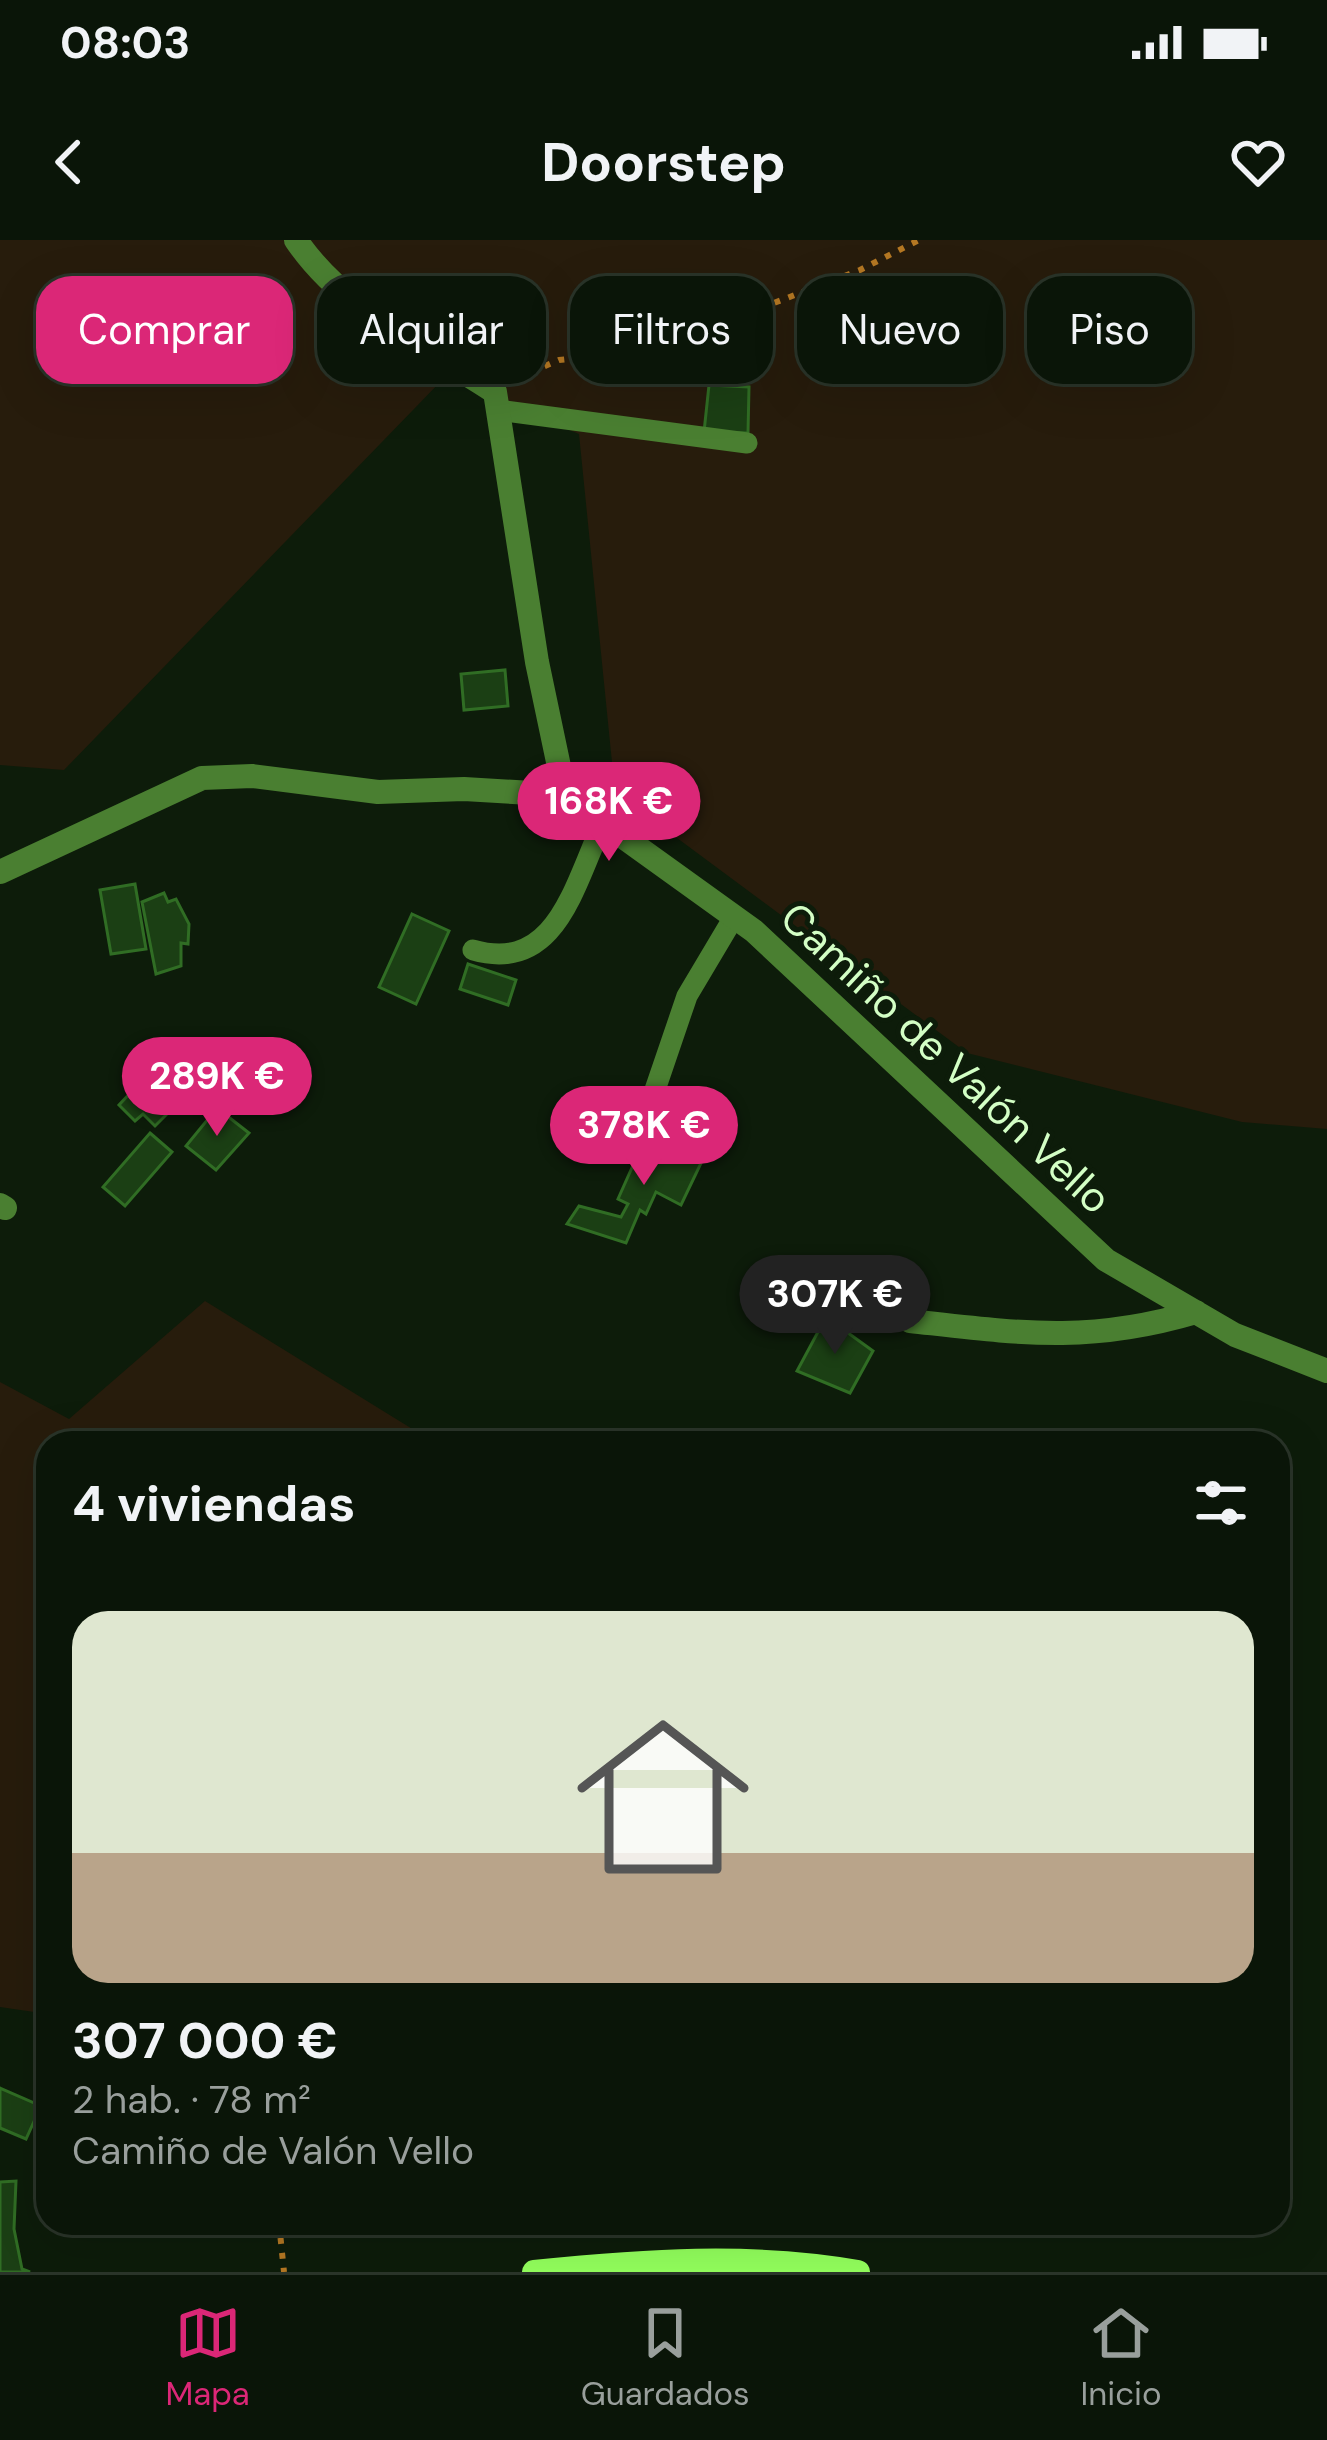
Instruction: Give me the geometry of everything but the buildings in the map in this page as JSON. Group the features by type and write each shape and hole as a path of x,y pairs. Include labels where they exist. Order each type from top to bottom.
{"main road":[{"path":"533,2272 646,2260 746,2260 858,2272"}],"street":[{"path":"0,872 202,778 252,776 378,792 464,789 565,795 537,662 496,401 400,338 310,260 296,240"},
{"name":"Camiño de Valón Vello","path":"565,795 734,917 1106,1260 1235,1335 1327,1371"},
{"path":"910,1321 1053,1337 1132,1331 1196,1312"}],"lane":[{"path":"496,401 747,443"},
{"path":"473,950 504,959 538,945 555,923 603,823"},
{"path":"643,1125 687,996 734,917"}],"path":[{"path":"496,401 502,383 559,360 632,352 680,339 860,270 919,240"},
{"path":"280,2235 284,2272"}],"shaded area":[{"path":"0,240 1327,240 1327,1129 1242,1122 967,1053 615,792 579,434 461,384 546,384 546,276 317,276 317,384 438,384 64,770 0,765"},
{"path":"205,1301 416,1431 36,1431 36,2012 0,2007 0,1382 69,1419"}]}
